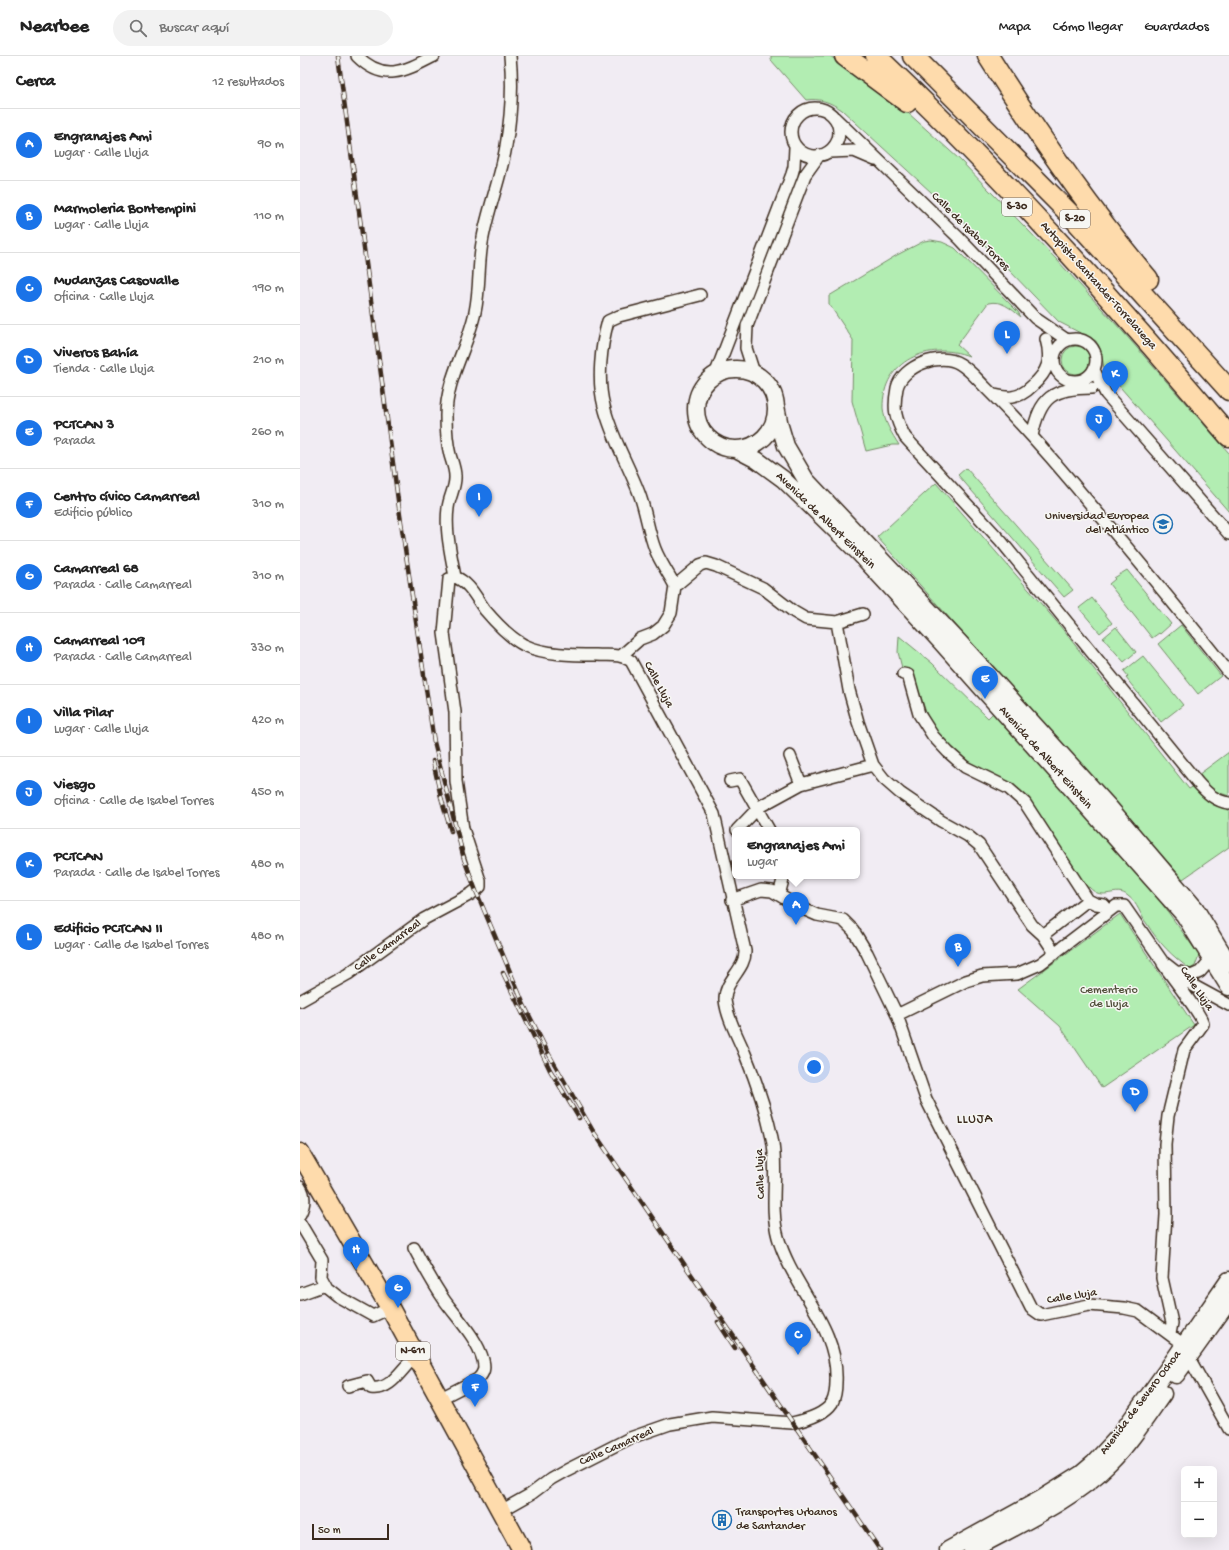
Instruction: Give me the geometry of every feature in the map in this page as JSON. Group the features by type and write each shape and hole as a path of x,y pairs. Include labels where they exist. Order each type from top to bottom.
{"highway":[{"name":"S-30","path":"845,56 899,95 948,139 1005,194 1176,373"},
{"name":"Autopista Santander-Torrelavega","path":"876,56 1044,225 1176,373 1229,436"},
{"name":"S-20","path":"913,56 1066,209 1229,390"},
{"path":"988,56 1033,128 1083,197 1229,376"},
{"name":"N-611","path":"300,1153 390,1308 522,1550"}],"main road":[{"path":"732,369 754,373 770,387 776,406 775,417 771,427 765,436 756,443 736,449 716,443 704,433 699,424 697,404 699,395 705,384 715,374 732,369"},
{"name":"Avenida de Albert Einstein","path":"776,406 786,446 806,480 959,642 1109,807 1195,908 1229,964"},
{"name":"Avenida de Albert Einstein","path":"736,449 772,470 783,479 860,554 1156,882 1184,915 1212,958 1229,988"},
{"name":"Avenida de Severo Ochoa","path":"948,1550 1074,1493 1108,1465 1129,1442 1187,1351 1229,1280"},
{"name":"Avenida de Severo Ochoa","path":"1187,1351 1229,1301"},
{"name":"Avenida de Severo Ochoa","path":"972,1550 1022,1516"}],"street":[{"path":"357,56 374,69 390,73 407,69 434,56"},
{"path":"510,56 511,94 506,147 482,243 476,311 471,329 459,355 448,397 446,416 455,476 452,497 448,506 447,519 455,577 468,585 486,611 511,637 523,644 535,649 557,652 622,655 640,639 653,634 663,626 671,613 675,586 655,549 643,503 631,472 620,450 604,406 601,384 604,337 608,321 619,316 700,295"},
{"path":"715,374 792,174 794,167 795,147 790,136 792,122 800,112 806,109 824,109 834,117 839,129 839,136 830,152 818,157 805,175 747,326 746,348 754,373"},
{"name":"Calle de Isabel Torres","path":"834,117 959,238 1036,318 1067,340"},
{"path":"795,147 805,154 818,157"},
{"name":"Calle de Isabel Torres","path":"830,152 854,151 871,157 884,166"},
{"name":"Calle de Isabel Torres","path":"1036,318 1046,339 1056,350"},
{"path":"994,395 1013,397 1026,391 1045,373 1049,361 1049,348 1046,339"},
{"path":"1106,394 1078,381 1066,379 1056,370 1054,358 1056,350 1061,343 1067,340 1078,339 1090,345 1096,357 1094,370 1106,394 1229,534"},
{"path":"1229,673 1224,661 1127,547 1032,436 976,376 958,362 946,359 934,360 916,366 904,374 898,386 894,404 896,420 906,437 1001,541 1198,783 1208,794 1218,800 1229,803"},
{"path":"1078,381 1086,377 1094,370"},
{"path":"1032,436 1037,415 1049,398 1068,388 1092,388"},
{"path":"675,586 700,565 710,563 763,588 800,616 813,620 837,622 863,614"},
{"name":"Calle Camarreal","path":"300,1001 348,974 424,920 476,891 480,887 480,881 463,829 456,781 455,712 444,633 449,579 455,577"},
{"path":"837,622 849,690 873,765 900,793 941,821 968,836 979,845 1032,925 1043,935 1055,953"},
{"name":"Calle Lluja","path":"622,655 631,661 705,796 714,814 722,844 732,900 746,956 727,988 725,1001 749,1064 772,1138 776,1169 775,1220 779,1239 789,1264 819,1317 830,1346 836,1368 836,1385 833,1402 822,1412 805,1421 792,1423"},
{"path":"897,1015 966,981 982,976 1000,976 1029,970 1055,953 1109,911 1104,905 1096,904 1088,900 1025,803 1008,788 965,767 933,736 920,714 908,675 903,674"},
{"path":"790,756 801,784"},
{"path":"740,827 757,810 801,784 873,765"},
{"path":"730,781 740,779 767,827"},
{"path":"722,844 732,835"},
{"path":"778,895 783,879"},
{"name":"Calle Lluja","path":"732,900 761,890 772,891 817,915 843,920 853,930 867,953 897,1015 926,1099 1031,1308 1041,1315 1089,1305 1124,1308 1138,1311 1170,1334 1187,1351"},
{"path":"1043,935 1088,900"},
{"name":"Calle Lluja","path":"1109,911 1116,906 1124,906 1172,979 1200,1015 1203,1024 1184,1050 1174,1085 1165,1137 1166,1215 1162,1278 1172,1323 1170,1334"},
{"name":"Calle Lluja","path":"1176,971 1191,976 1200,972 1212,958"},
{"name":"Calle Lluja","path":"1162,962 1194,986 1229,1005"},
{"path":"300,1187 304,1193 305,1201 300,1214"},
{"path":"300,1223 322,1260 321,1276 326,1285 337,1296 373,1316 390,1308"},
{"path":"414,1248 443,1299 476,1346 485,1368 483,1374 478,1379 439,1399"},
{"path":"300,1294 326,1285"},
{"path":"1187,1351 1229,1429"},
{"path":"348,1386 367,1381 371,1388 376,1389 392,1383 406,1364 416,1356"},
{"name":"Calle Camarreal","path":"501,1511 531,1494 551,1479 567,1470 630,1438 670,1424 712,1417 792,1423"}],"green space":[{"path":"771,56 830,56 896,102 959,159 1057,260 1124,333 1229,453 1229,512 1107,372 1104,368 1101,351 1096,341 1059,322 958,217 842,110 825,101 806,100 771,60"},
{"path":"931,240 942,242 955,248 1018,312 1021,317 1002,304 993,302 988,303 957,345 969,356 954,352 939,351 924,353 911,358 899,366 890,378 885,391 883,408 887,423 899,445 892,445 866,451 852,401 853,340 829,304 829,296 897,255 924,241"},
{"path":"1076,346 1086,350 1090,360 1086,370 1076,374 1066,370 1062,360 1066,350"},
{"path":"966,468 1073,590 1064,597 958,475"},
{"path":"936,483 1056,621 1189,789 1194,786 1229,808 1229,847 1183,879 877,537"},
{"path":"1127,570 1171,624 1160,634 1159,633 1152,638 1109,584 1115,579 1114,578"},
{"path":"1092,598 1112,623 1100,633 1079,608"},
{"path":"1181,625 1221,676 1198,694 1158,644"},
{"path":"1116,627 1136,652 1124,662 1103,638"},
{"path":"899,636 932,663 988,718 993,713 1155,894 1199,955 1195,966 1190,969 1166,949 1151,931 1137,906 1128,896 1119,892 1099,894 1094,892 1089,887 1087,888 1026,799 959,757 940,740 929,721 912,671 902,668 898,652"},
{"path":"1143,656 1183,705 1161,722 1126,678 1128,676 1124,671"},
{"path":"1229,752 1229,796 1209,789 1198,775"},
{"name":"Cementerio de Lluja","path":"1120,914 1194,1025 1102,1088 1060,1026 1018,989"}],"railway":[{"path":"338,56 400,515 434,742 464,859 524,1005 547,1051 593,1131 880,1550"},
{"path":"433,761 441,797 451,831"},
{"path":"503,973 550,1070 579,1118"},
{"path":"718,1322 735,1348"}],"place":[{"name":"Edificio PCTCAN II","path":"1007,354"},
{"name":"PCTCAN","path":"1115,394"},
{"name":"Viesgo","path":"1099,439"},
{"name":"Villa Pilar","path":"479,517"},
{"name":"Universidad Europea del Atlántico","path":"1163,524"},
{"name":"PCTCAN 3","path":"985,699"},
{"name":"Engranajes Ami","path":"796,925"},
{"name":"Marmoleria Bontempini","path":"958,967"},
{"name":"Viveros Bahía","path":"1135,1112"},
{"name":"Camarreal 109","path":"356,1270"},
{"name":"Camarreal 68","path":"398,1308"},
{"name":"Mudanzas Casovalle","path":"798,1355"},
{"name":"Centro cívico Camarreal","path":"475,1407"},
{"name":"Transportes Urbanos de Santander","path":"722,1520"}],"district":[{"name":"LLUJA","path":"975,1119"}]}
